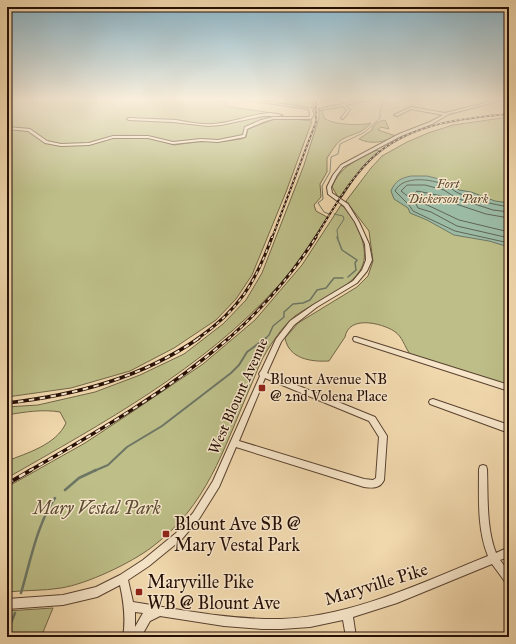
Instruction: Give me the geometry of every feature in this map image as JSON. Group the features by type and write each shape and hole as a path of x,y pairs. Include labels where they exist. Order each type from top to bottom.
{"street":[{"path":"29,130 46,142 61,145 89,144 113,137 138,136 179,143 201,140 218,141 244,136 245,130"},
{"name":"West Blount Avenue","path":"123,578 164,550 187,528 208,499 234,443 262,374 278,341 292,323 315,306 355,282 364,271 369,260 367,244 357,222 346,205 330,194 329,187 335,175 342,166 400,135 413,130"},
{"path":"356,339 509,388"},
{"path":"234,443 364,483 372,484 379,481 383,436 372,419 262,374"},
{"path":"433,402 509,429"},
{"path":"483,469 485,519 488,536 494,558 509,580"},
{"name":"Maryville Pike","path":"130,606 259,624 283,624 347,614 424,589 509,552"},
{"path":"7,604 63,600 97,592 123,578 131,615 128,637"},
{"path":"135,637 146,617 153,613 163,611"},
{"path":"347,614 351,637"}],"green space":[{"path":"7,130 245,130 244,136 237,139 205,141 226,141 241,139 246,137 248,130 309,130 286,192 252,275 236,299 216,320 174,348 130,371 71,388 7,397","holes":["133,136 148,137 173,143 203,141 174,145 154,139"]},
{"path":"315,130 364,130 339,141 327,158 327,172 320,184 321,197 314,205 316,211 327,217 304,254 278,286 249,316 185,369 115,415 7,478 7,461 48,443 61,431 66,423 60,412 40,411 7,415 7,407 38,405 95,392 140,375 184,354 223,324 246,300 262,273 304,165"},
{"path":"372,130 378,130 396,136 378,142 368,142 359,139"},
{"name":"Fort Dickerson Park","path":"437,130 509,130 509,386 410,354 397,333 381,325 359,323 353,326 348,330 329,361 315,361 302,358 291,351 287,345 285,338 298,323 357,287 368,276 373,261 369,231 346,201 382,156 407,142"},
{"path":"377,150 379,151 362,167 342,197 338,197 332,187 335,180 350,164"},
{"name":"Mary Vestal Park","path":"341,205 346,209 356,223 360,232 364,249 363,264 359,272 352,280 334,293 295,316 274,340 260,364 231,434 211,476 187,514 171,531 152,547 133,560 108,572 72,586 48,590 7,592 7,487 85,443 203,364 255,320 302,265"},
{"path":"53,608 41,637 7,637 7,611"}],"water":[{"path":"411,176 427,176 448,181 459,190 471,192 495,201 509,203 509,247 489,241 454,235 427,220 410,213 408,208 394,199 391,191 399,180"}],"waterway":[{"path":"329,214 324,212 318,203 323,199 322,186 330,172 331,157 338,154 340,144 367,130"},
{"path":"334,214 343,216 344,219 337,230 338,238"},
{"path":"337,237 342,250 357,260 355,263 356,270 348,277"},
{"path":"266,338 273,326 284,317 284,312 293,304 303,303 310,300 317,290 326,288 334,278 343,278"},
{"path":"94,471 108,465 127,447 162,426 231,373 239,365 247,352 266,338"},
{"path":"65,490 79,478 96,470"},
{"path":"21,593 43,520 55,498"},
{"path":"7,633 15,613"}],"railway":[{"path":"272,238 313,130"},
{"path":"315,238 344,192 360,170 379,152 393,142 420,130"},
{"path":"197,339 224,317 244,294 259,268 272,237"},
{"path":"228,339 253,316 286,279 316,237"},
{"path":"7,403 58,395 131,374 177,352 199,338"},
{"path":"29,471 81,441 157,393 182,376 229,338"},
{"path":"7,484 31,470"}],"place":[{"name":"Blount Avenue NB @ 2nd Volena Place","path":"262,388"},
{"name":"Blount Ave SB @ Mary Vestal Park","path":"166,534"},
{"name":"Maryville Pike WB @ Blount Ave","path":"139,592"}]}
